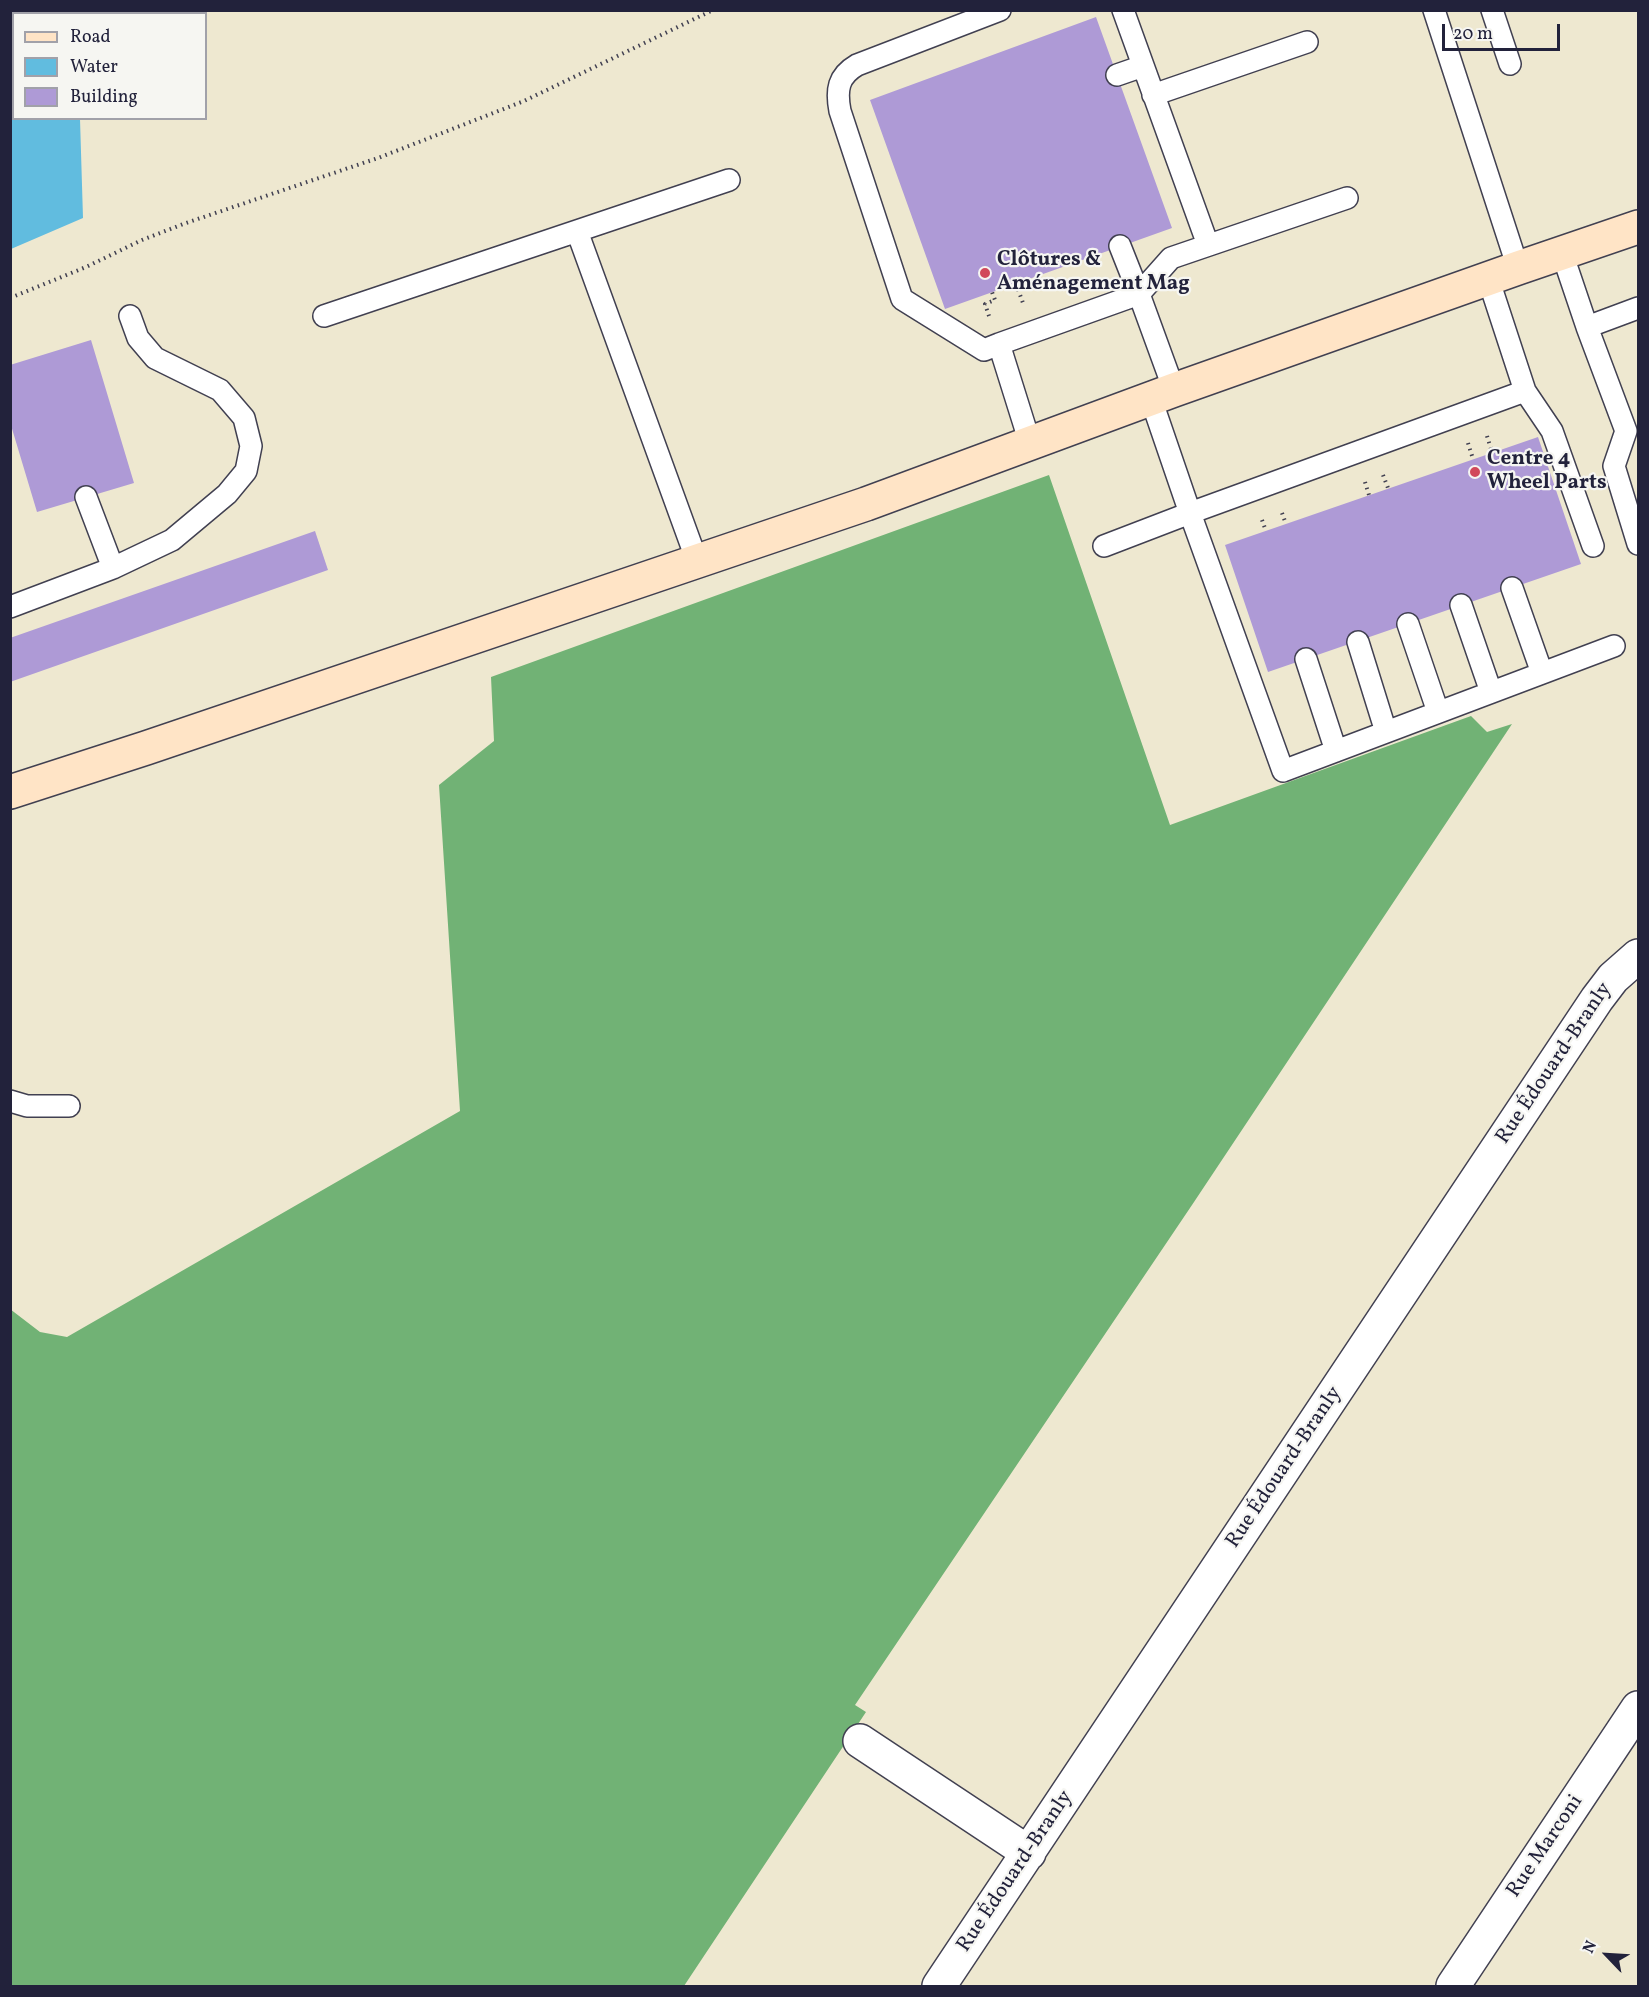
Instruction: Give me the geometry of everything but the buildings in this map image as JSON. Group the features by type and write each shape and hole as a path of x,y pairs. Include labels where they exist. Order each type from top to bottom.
{"street":[{"path":"10,792 866,504 1162,395 1638,227"},
{"name":"Rue Édouard-Branly","path":"939,1986 1597,999 1613,978 1638,956"},
{"name":"Rue Marconi","path":"1453,1986 1638,1708"},
{"path":"860,1740 1029,1853"}],"lane":[{"path":"1000,10 857,65 847,71 839,82 837,98 902,299 984,350 1139,294 1171,258 1347,198"},
{"path":"1123,10 1208,245"},
{"path":"1434,10 1503,273 1525,391 1552,430 1593,546"},
{"path":"1492,10 1510,64"},
{"path":"1153,95 1306,42"},
{"path":"1117,75 1143,66"},
{"path":"324,316 729,180"},
{"path":"577,231 697,561"},
{"path":"1120,246 1139,294 1191,513 1283,771 1614,646"},
{"path":"1562,253 1626,431 1614,466 1638,544"},
{"path":"1587,327 1638,308"},
{"path":"10,607 113,568 172,540 227,494 246,471 252,446 244,418 220,390 155,357 138,338 130,316"},
{"path":"999,344 1030,443"},
{"path":"1104,546 1525,391"},
{"path":"86,497 113,568"},
{"path":"1512,588 1542,673"},
{"path":"1461,605 1491,692"},
{"path":"1408,624 1438,712"},
{"path":"1358,642 1386,732"},
{"path":"1306,659 1336,751"},
{"path":"10,1101 27,1106 69,1106"}],"path":[{"path":"10,298 86,267 141,240 378,158 524,101 712,10"}],"green space":[{"path":"1049,475 1170,825 1471,716 1487,732 1512,724 855,1705 866,1712 684,1986 11,1986 10,1309 40,1332 67,1337 460,1111 439,785 494,741 491,677"}],"water":[{"path":"11,10 77,11 12,12 12,120 80,120 83,218 11,249"}],"place":[{"name":"Clôtures & Aménagement Mag","path":"985,273"},
{"name":"Centre 4 Wheel Parts","path":"1475,472"}]}
